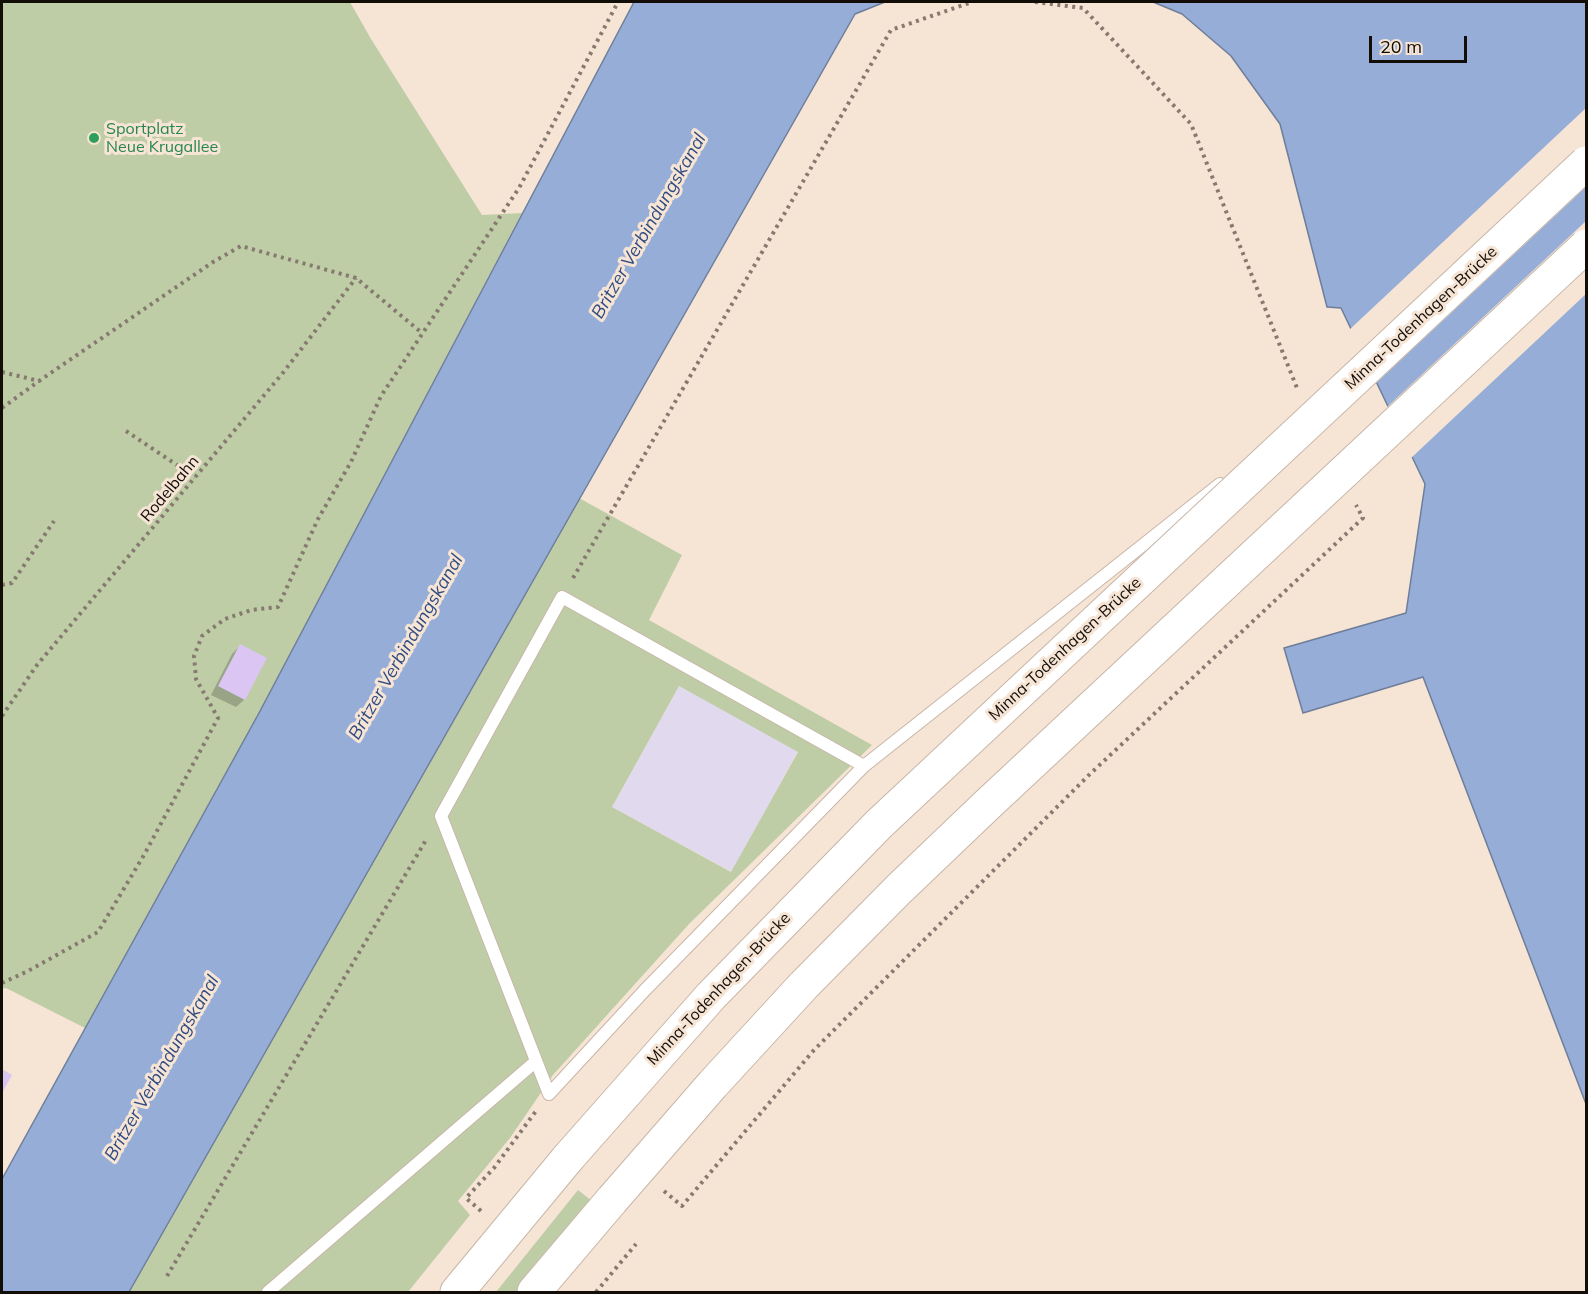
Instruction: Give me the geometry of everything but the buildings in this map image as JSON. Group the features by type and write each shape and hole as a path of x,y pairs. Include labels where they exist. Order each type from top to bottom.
{"main road":[{"name":"Minna-Todenhagen-Brücke","path":"457,1293 567,1158 711,996 879,824 1587,163"},
{"path":"534,1293 713,1084 899,889 1587,246"}],"lane":[{"path":"864,766 562,597 441,816 549,1094 645,990 864,766 1308,415"},
{"path":"268,1293 535,1062"}],"path":[{"path":"2,983 98,932 144,855 218,718 196,679 194,656 202,636 225,619 251,610 278,607 318,519 351,462 381,396 519,188 618,2"},
{"path":"562,597 891,30 972,2"},
{"path":"1035,2 1083,8 1191,124 1308,415"},
{"path":"2,408 213,262 241,246 356,278 422,333"},
{"name":"Rodelbahn","path":"2,716 37,665 282,374 356,278"},
{"path":"2,372 39,381"},
{"path":"126,431 195,477"},
{"path":"681,1206 814,1050 1090,774 1363,518"},
{"path":"2,585 12,583 54,521"},
{"path":"167,1276 441,816"},
{"path":"486,1215 466,1198 494,1168 549,1094"},
{"path":"596,1293 636,1244"}],"shaded area":[{"path":"679,686 798,751 732,872 612,807"}],"green space":[{"path":"2,2 350,2 482,215 522,213 259,713 85,1028 6,988 2,989"},
{"path":"579,498 682,555 649,620 872,745 689,924 553,1075 510,1138 458,1201 470,1215 408,1292 129,1292","holes":["679,686 798,752 731,872 612,807"]},
{"path":"578,1190 592,1201 517,1292 496,1292"}],"water":[{"name":"Britzer Verbindungskanal","path":"634,2 885,2 855,14 129,1292 2,1292 2,1179 259,713"},
{"path":"1153,2 1586,2 1586,1104 1423,677 1303,713 1284,648 1406,613 1425,484 1341,308 1327,307 1280,124 1231,56 1182,14"}],"pier":[{"path":"1586,108 1586,187 1374,385 1348,331"},
{"path":"1586,221 1586,294 1410,459 1386,408"}],"place":[{"name":"Sportplatz Neue Krugallee","path":"94,138"}]}
